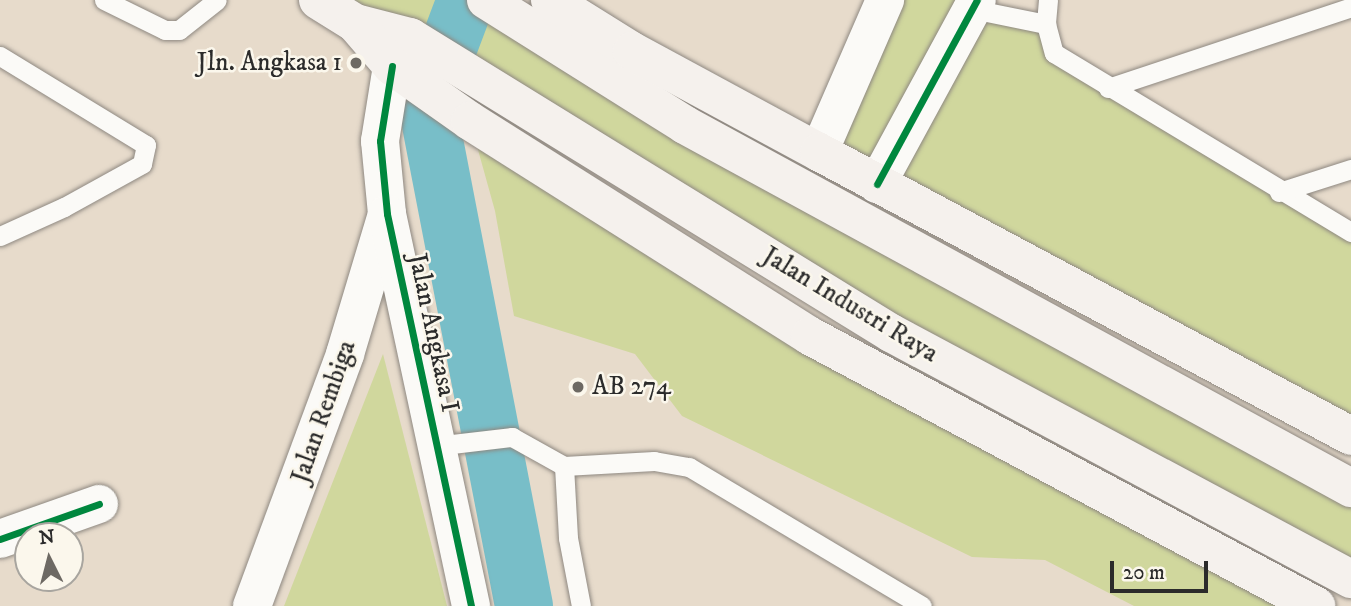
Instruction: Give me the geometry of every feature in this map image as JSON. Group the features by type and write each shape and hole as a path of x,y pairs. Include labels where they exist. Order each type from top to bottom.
{"main road":[{"name":"Jalan Industri Raya","path":"318,0 355,23 404,75 470,121 810,335 1316,606"},
{"path":"551,0 632,51 1100,305 1267,387 1351,436"},
{"path":"491,3 685,125 1351,488"},
{"name":"Jalan Industri Raya","path":"355,23 410,37 432,49 891,333 1351,579"},
{"path":"1082,343 1100,305"},
{"path":"810,335 891,333"}],"street":[{"path":"818,152 885,0"},
{"path":"877,184 982,3"},
{"name":"Jalan Angkasa I","path":"404,75 380,141 387,214 451,444 469,604"},
{"name":"Jalan Rembiga","path":"252,606 345,354 387,214"},
{"path":"0,539 99,504"}],"lane":[{"path":"104,0 165,30 179,30 217,0"},
{"path":"1048,0 1046,24 1054,53 1108,89 1351,232"},
{"path":"982,3 1046,24"},
{"path":"982,3 1046,24"},
{"path":"1108,89 1351,7"},
{"path":"0,56 146,145 142,164 0,236"},
{"path":"1279,192 1351,169"},
{"path":"451,444 510,437 564,466 654,461 688,467 841,554 922,606"},
{"path":"564,466 568,538 580,606"}],"green space":[{"path":"318,0 486,0 1351,488 1351,578"},
{"path":"885,0 975,0 972,10 1045,26 1053,54 1351,237 1351,441 819,152"},
{"path":"470,121 1313,606 1134,606 1045,560 972,557 682,416 635,354 514,316 495,211"},
{"path":"383,354 447,606 284,606"}],"waterway":[{"path":"466,0 427,104 524,606"}],"cycle path":[{"path":"877,184 977,0"},
{"path":"392,66 380,141 387,214 471,606"},
{"path":"0,539 99,504"}],"place":[{"name":"Jln. Angkasa 1","path":"356,63"},
{"name":"AB 274","path":"578,387"}]}
